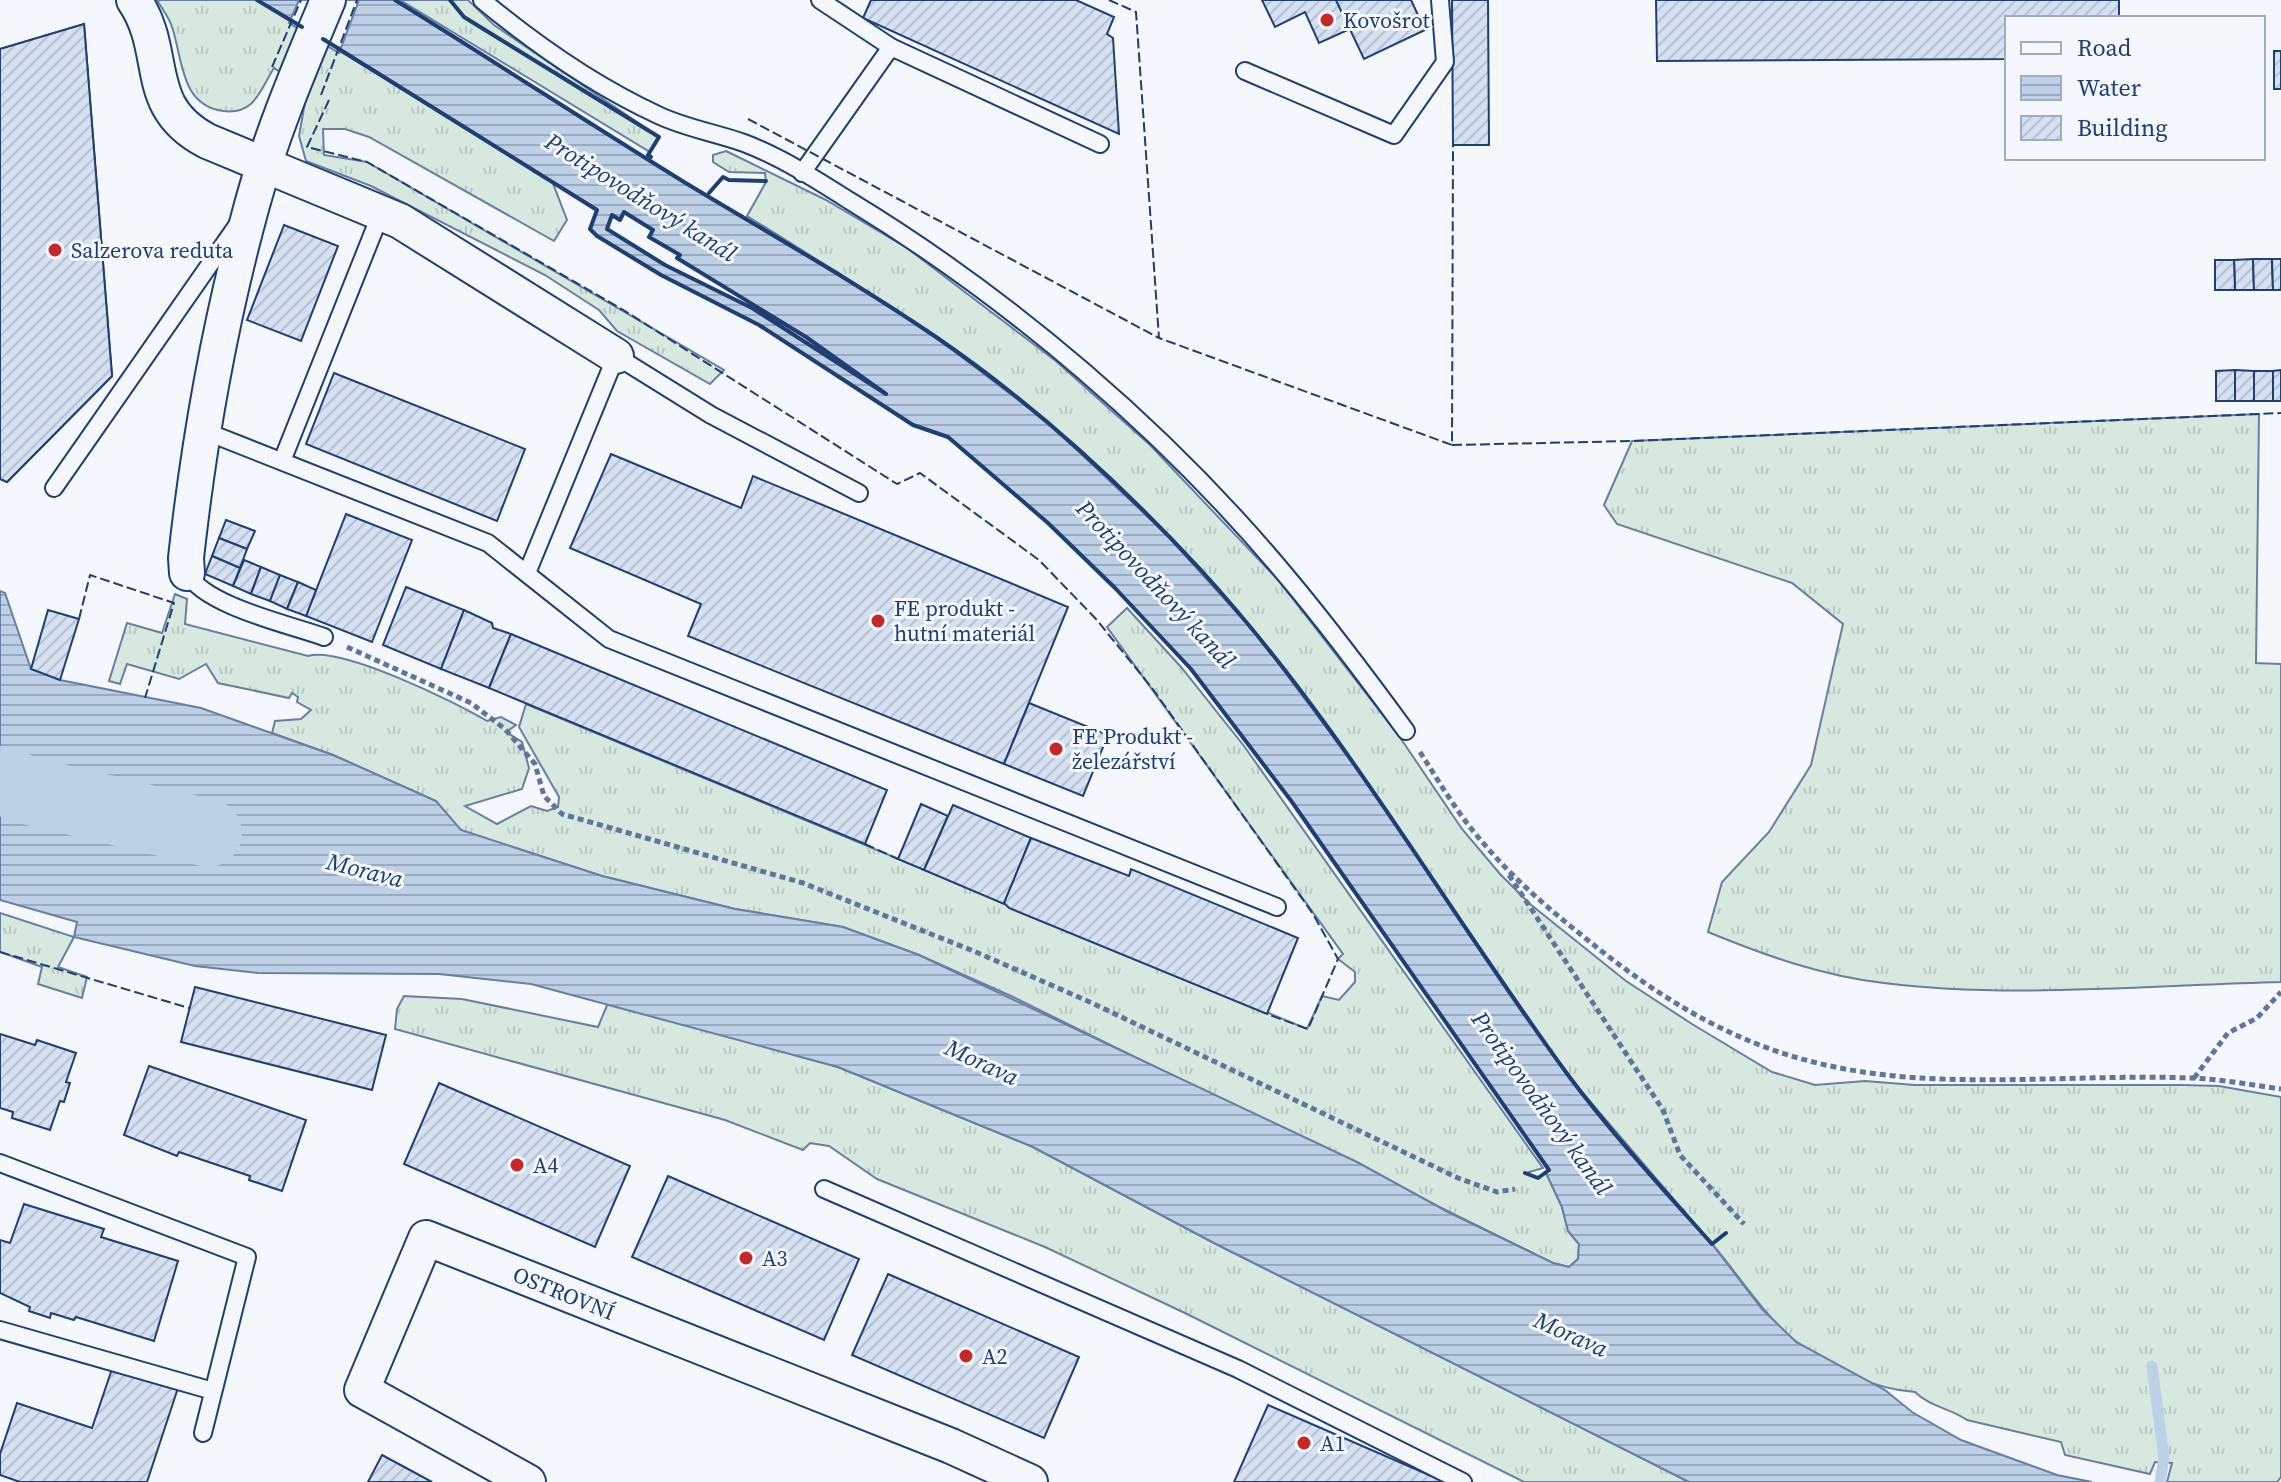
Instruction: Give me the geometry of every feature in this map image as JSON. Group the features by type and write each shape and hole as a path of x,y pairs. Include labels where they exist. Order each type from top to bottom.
{"street":[{"path":"134,0 146,24 162,92 178,122 207,141 400,221 616,356"},
{"path":"187,573 186,558 202,430 252,207 294,82 328,0"},
{"name":"OSTROVNÍ","path":"528,1482 362,1390 426,1238 951,1446 1030,1482"}],"lane":[{"path":"482,0 544,47 625,98 661,117 747,144 802,173 901,234 988,295 1077,367 1224,506 1287,576 1406,731"},
{"path":"820,0 891,47 1100,144"},
{"path":"1245,71 1394,135 1445,62 1440,0"},
{"path":"802,173 891,47"},
{"path":"54,488 177,307 252,207"},
{"path":"282,461 381,213"},
{"path":"527,573 616,356 711,415 859,493"},
{"path":"202,430 488,543 609,639 1277,907"},
{"path":"187,573 192,581 213,597 324,637"},
{"path":"0,1163 247,1257 203,1433"},
{"path":"824,1189 1238,1369 1463,1482"},
{"path":"0,1330 213,1391"}],"path":[{"path":"324,637 471,703 505,729 535,764 544,796 562,814 817,889 1065,991 1458,1178 1497,1192 1515,1189"},
{"path":"1406,731 1469,826 1532,895 1629,974 1704,1022 1786,1056 1883,1074 1941,1079 2194,1078 2281,1089"},
{"path":"1500,861 1663,1110 1680,1155 1744,1224"},
{"path":"2194,1078 2228,1033 2257,1018 2281,992"}],"green space":[{"path":"157,0 257,0 552,181 567,220 554,241 369,137 345,129 323,129 324,155 367,162 724,370 710,384 617,331 599,310 545,275 371,186 306,161 299,136 307,91 274,68 255,99 242,109 223,111 198,100 186,79 171,23"},
{"path":"400,0 468,0 494,25 659,137 650,152"},
{"path":"726,151 826,200 907,248 1057,362 1150,445 1279,581 1399,736 1462,829 1500,874 1530,904 1626,981 1692,1024 1772,1072 1815,1085 1865,1081 1915,1085 2182,1085 2219,1086 2281,1097 2281,1477 2277,1482 2167,1482 2172,1463 2155,1462 2150,1474 2065,1455 2061,1442 1967,1420 1915,1392 1883,1386 1851,1375 1820,1359 1793,1339 1769,1315 1584,1096 1346,752 1300,689 1200,569 1096,467 986,376 869,294 747,216 766,182 765,173 729,172 713,162 713,155"},
{"path":"2259,414 2256,663 2281,664 2281,982 2031,991 1931,988 1861,980 1816,970 1708,932 1722,882 1769,832 1811,765 1843,624 1792,583 1617,524 1604,505 1632,441"},
{"path":"175,594 187,599 185,624 308,656 345,659 425,689 487,721 501,717 516,725 506,732 522,742 529,768 522,789 465,806 497,824 531,806 547,811 558,807 559,797 519,727 526,704 1307,1029 1322,996 1339,1000 1355,982 1355,972 1338,959 1343,954 1107,627 1127,608 1181,667 1244,746 1543,1168 1526,1173 1538,1178 1546,1173 1562,1207 1568,1231 1579,1244 1578,1259 1569,1267 1553,1263 1011,996 919,955 843,927 735,909 602,876 460,830 436,801 333,755 272,733 275,721 301,719 311,710 297,702 298,697 292,693 289,698 218,683 206,664 179,679 127,664 120,684 109,681 127,623 162,633"},
{"path":"0,913 74,937 58,967 87,977 82,998 38,984 42,967 0,952"},
{"path":"404,996 462,999 598,1027 608,1003 838,1067 1033,1147 1214,1243 1689,1482 1524,1482 1045,1247 877,1179 829,1146 810,1143 803,1150 725,1120 395,1029 397,1009"}],"water":[{"name":"Protipovodňový kanál","path":"257,0 395,0 685,182 836,271 938,339 1046,421 1164,532 1257,635 1355,766 1570,1078 1712,1244 1762,1309 1796,1342 1885,1390 1912,1412 1961,1440 2057,1475 2092,1482 1689,1482 1214,1243 1033,1147 838,1067 531,984 439,974 258,973 195,966 74,937 77,922 0,900 0,788 107,819 116,819 120,809 0,773 0,591 5,593 31,669 60,680 201,708 333,755 436,801 461,830 602,876 735,909 843,927 919,955 1357,1162 1450,1213 1553,1263 1569,1267 1578,1259 1579,1244 1568,1231 1562,1207 1546,1173 1549,1170 1292,802 1191,669 1048,523 948,437 913,425 759,325 661,275 597,236 590,229 597,209","holes":["624,213 653,229 649,237 679,254 677,258 806,337 886,394 752,308 665,265 607,229 612,216 620,220"]}],"pier":[{"path":"299,0 359,0 339,53 289,23"}],"building":[{"path":"871,0 1076,0 1114,17 1107,34 1113,38 1119,134 863,18"},
{"name":"Kovošrot","path":"1262,0 1336,0 1350,29 1319,43 1305,12 1275,27"},
{"path":"1336,0 1411,0 1425,30 1364,59"},
{"path":"1452,0 1488,0 1489,145 1453,145"},
{"path":"1656,0 2119,0 2119,16 2005,16 2005,59 1657,61"},
{"name":"Salzerova reduta","path":"84,24 112,376 7,482 0,479 0,296 18,295 0,204 0,49"},
{"name":"Salzerova reduta","path":"84,24 112,376 7,482 0,479 0,49"},
{"path":"2274,51 2281,51 2281,89 2274,89"},
{"path":"284,225 338,246 301,341 247,320"},
{"path":"2253,259 2254,290 2235,290 2234,260"},
{"path":"2253,259 2272,259 2273,290 2254,290"},
{"path":"2272,259 2281,259 2281,290 2273,290"},
{"path":"2215,260 2234,260 2235,290 2215,290"},
{"path":"2235,370 2235,401 2216,401 2216,371"},
{"path":"2235,370 2254,371 2254,401 2235,401"},
{"path":"2281,370 2281,401 2273,401 2273,371"},
{"path":"2254,371 2273,371 2273,401 2254,401"},
{"path":"334,373 525,449 497,521 306,444"},
{"name":"FE produkt - hutní materiál","path":"611,454 741,508 753,476 1068,607 1004,764 688,636 701,604 570,548"},
{"path":"346,514 412,540 372,642 306,616"},
{"path":"226,520 255,531 247,549 219,538"},
{"path":"219,538 247,549 240,568 212,556"},
{"path":"212,556 240,568 233,586 205,574"},
{"path":"244,560 261,567 251,594 233,586"},
{"path":"261,567 280,575 270,601 251,594"},
{"path":"280,575 298,582 287,609 270,601"},
{"path":"298,582 316,590 306,616 287,609"},
{"path":"406,587 464,610 441,669 383,645"},
{"path":"48,610 79,619 60,680 31,669"},
{"path":"464,610 492,623 493,628 511,634 489,688 441,669"},
{"path":"511,634 887,790 865,844 489,688"},
{"name":"FE Produkt - železářství","path":"1029,703 1108,735 1083,796 1004,764"},
{"path":"921,804 948,816 924,870 898,859"},
{"path":"953,805 1031,838 1004,904 924,870"},
{"path":"1031,838 1129,876 1131,869 1298,938 1267,1014 1009,908 1004,903"},
{"path":"195,987 386,1035 372,1090 181,1042"},
{"path":"0,1034 35,1045 37,1040 76,1053 66,1082 70,1083 64,1102 60,1101 50,1130 12,1118 13,1112 0,1108"},
{"path":"149,1066 306,1120 282,1191 249,1180 250,1176 179,1152 177,1156 124,1135"},
{"name":"A4","path":"439,1083 630,1166 595,1247 404,1164"},
{"name":"A3","path":"668,1176 859,1259 824,1340 632,1257"},
{"path":"24,1204 104,1229 101,1237 178,1261 154,1341 76,1317 74,1320 51,1313 50,1318 29,1311 30,1307 0,1293 0,1240 10,1243"},
{"name":"A2","path":"888,1274 1079,1357 1044,1438 852,1355"},
{"path":"113,1366 178,1388 147,1482 20,1482 0,1475 0,1454 17,1403 92,1428"},
{"name":"A1","path":"1268,1405 1445,1482 1234,1482"},
{"path":"382,1455 432,1482 368,1482"}],"waterway":[{"name":"Morava","path":"0,780 30,791 208,833"},
{"path":"2152,1366 2164,1458 2160,1482"}],"fence":[{"path":"272,67 301,0"},
{"path":"321,95 357,0"},
{"path":"1109,0 1136,12 1159,338 1452,445 1453,145"},
{"path":"329,100 307,147 367,162 625,311 897,484 920,473 1039,560 1096,619 1152,688 1313,914 1338,959 1308,1029 1267,1014"},
{"path":"748,119 1159,338"},
{"path":"1452,445 1632,441 2281,413"},
{"path":"79,619 90,575 174,603 145,698"},
{"path":"865,844 898,859"},
{"path":"0,952 189,1008"}],"wall":[{"path":"257,0 302,27"},
{"path":"395,0 684,182 905,316 1006,389 1106,475 1199,568 1251,627 1299,689 1390,816 1522,1011 1602,1119 1712,1244 1726,1233"},
{"path":"450,0 464,17 659,137 648,155 651,157"},
{"path":"323,39 597,210 590,229 597,236 661,275 759,325 913,425 948,437 1048,523 1191,669 1292,802 1549,1170 1538,1178 1525,1173"},
{"path":"709,193 723,177 729,180 766,181"},
{"path":"624,212 653,230 649,237 680,255 677,258 806,337 886,394 752,308 665,265 607,229 612,215 620,220 624,212"}],"place":[{"name":"Kovošrot","path":"1327,20"},
{"name":"Salzerova reduta","path":"55,250"},
{"name":"FE produkt - hutní materiál","path":"878,621"},
{"name":"FE Produkt - železářství","path":"1056,749"},
{"name":"A4","path":"517,1165"},
{"name":"A3","path":"746,1258"},
{"name":"A2","path":"966,1356"},
{"name":"A1","path":"1304,1443"}]}
